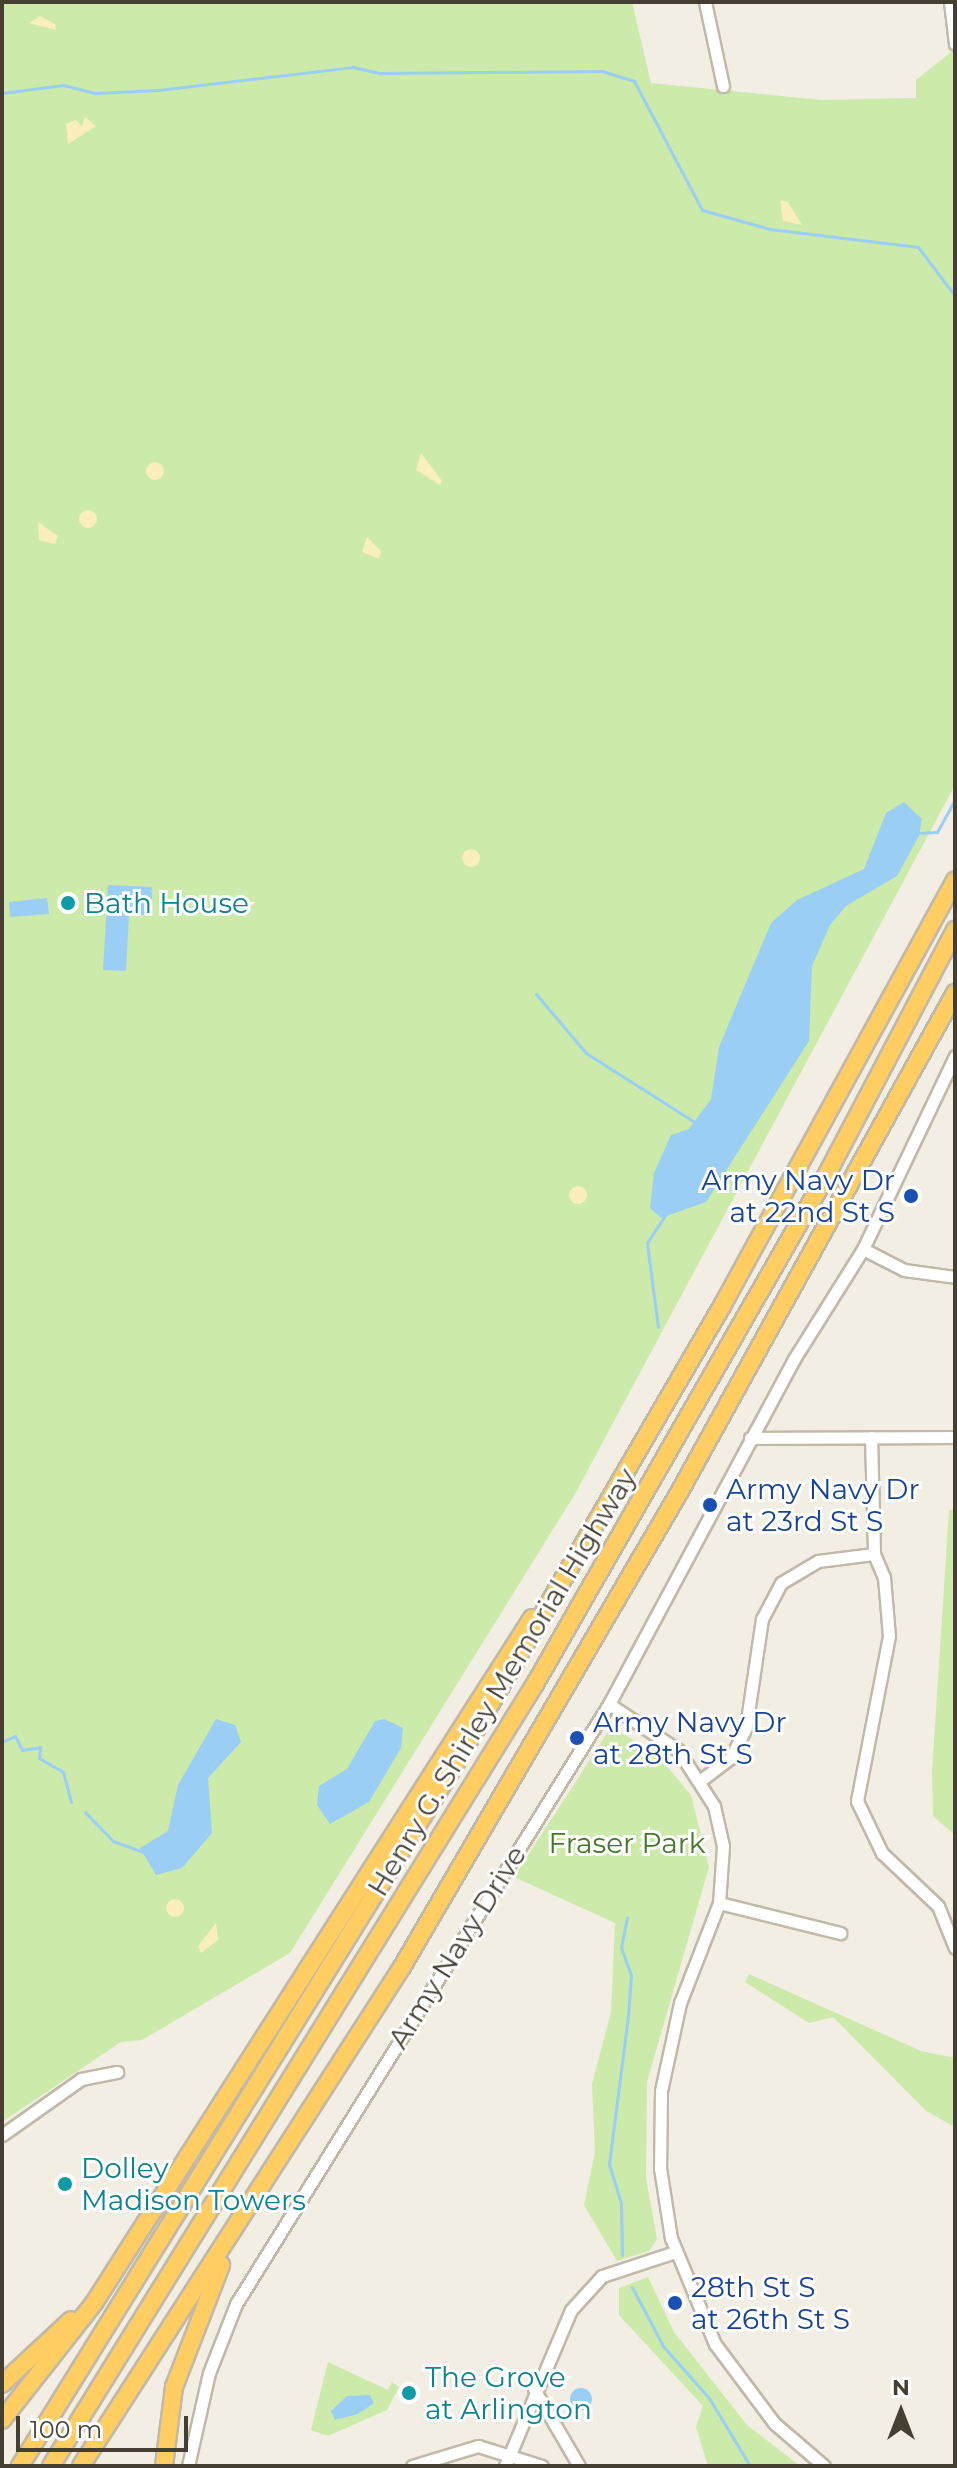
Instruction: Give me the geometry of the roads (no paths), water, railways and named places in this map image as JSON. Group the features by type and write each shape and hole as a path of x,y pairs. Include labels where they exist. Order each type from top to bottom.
{"highway":[{"name":"Henry G. Shirley Memorial Highway","path":"24,2459 322,1986 566,1577 955,881"},
{"path":"52,2463 535,1684 819,1189 955,930"},
{"name":"Henry G. Shirley Memorial Highway","path":"81,2466 402,1967 680,1491 955,993"},
{"path":"2,2420 63,2347 376,1872 513,1642 566,1577"},
{"path":"164,2466 174,2387 189,2341 252,2202"},
{"path":"2,2384 54,2339 136,2237"}],"street":[{"path":"705,2 723,86"},
{"path":"950,2 955,44"},
{"name":"Army Navy Drive","path":"188,2466 209,2373 236,2304 609,1704 750,1438 863,1249 955,1056"},
{"path":"863,1249 904,1270 955,1277"},
{"path":"871,1437 874,1554 884,1577 889,1636 857,1801 882,1853 938,1906 955,1948"},
{"path":"750,1438 955,1437"},
{"path":"701,1780 731,1757 746,1727 762,1619 781,1583 818,1561 874,1554"},
{"path":"609,1704 678,1750 701,1780 723,1846 719,1903 680,2003 661,2091 660,2168 675,2252 715,2344 743,2386 824,2466"},
{"path":"719,1903 840,1933"},
{"path":"2,2135 81,2079 117,2072"},
{"path":"507,2460 534,2389 571,2310 602,2276 675,2252"},
{"path":"534,2389 579,2466"},
{"path":"412,2466 478,2446 507,2460 542,2466"}],"water":[{"path":"904,802 922,819 919,836 897,876 846,906 830,925 812,966 809,1041 706,1202 661,1218 650,1208 654,1173 671,1135 689,1129 711,1099 719,1047 771,923 797,900 864,869 886,813"},
{"path":"108,885 152,887 151,915 129,915 126,971 103,970"},
{"path":"47,898 49,914 10,917 9,902"},
{"path":"216,1719 235,1725 241,1742 208,1778 212,1833 182,1868 156,1875 140,1848 168,1831 178,1785"},
{"path":"384,1719 403,1728 401,1748 369,1802 330,1824 317,1805 319,1786 347,1769 375,1721"},
{"path":"581,2388 589,2391 592,2399 589,2407 581,2410 573,2407 570,2399 573,2391"},
{"path":"370,2395 374,2403 358,2414 335,2420 331,2411 347,2396"}],"waterway":[{"path":"2,93 63,85 96,93 158,90 353,67 380,73 602,71 634,81 702,210 770,229 918,247 955,296"},
{"path":"918,833 937,832 955,799"},
{"path":"536,994 586,1053 696,1123"},
{"path":"658,1327 647,1243 665,1215"},
{"path":"2,1742 15,1736 22,1750 40,1747 39,1758 63,1772 71,1802"},
{"path":"85,1812 113,1841 146,1853"},
{"path":"622,2255 621,2203 609,2164 628,2016 631,1975 621,1948 627,1918"},
{"path":"632,2287 663,2346 709,2398 750,2466"}],"place":[{"name":"Bath House","path":"68,903"},
{"name":"Army Navy Dr at 22nd St S","path":"911,1196"},
{"name":"Army Navy Dr at 23rd St S","path":"710,1505"},
{"name":"Army Navy Dr at 28th St S","path":"577,1738"},
{"name":"Dolley Madison Towers","path":"65,2184"},
{"name":"28th St S at 26th St S","path":"675,2303"},
{"name":"The Grove at Arlington","path":"409,2393"}],"park label":[{"name":"Fraser Park","path":"627,1843"}]}
